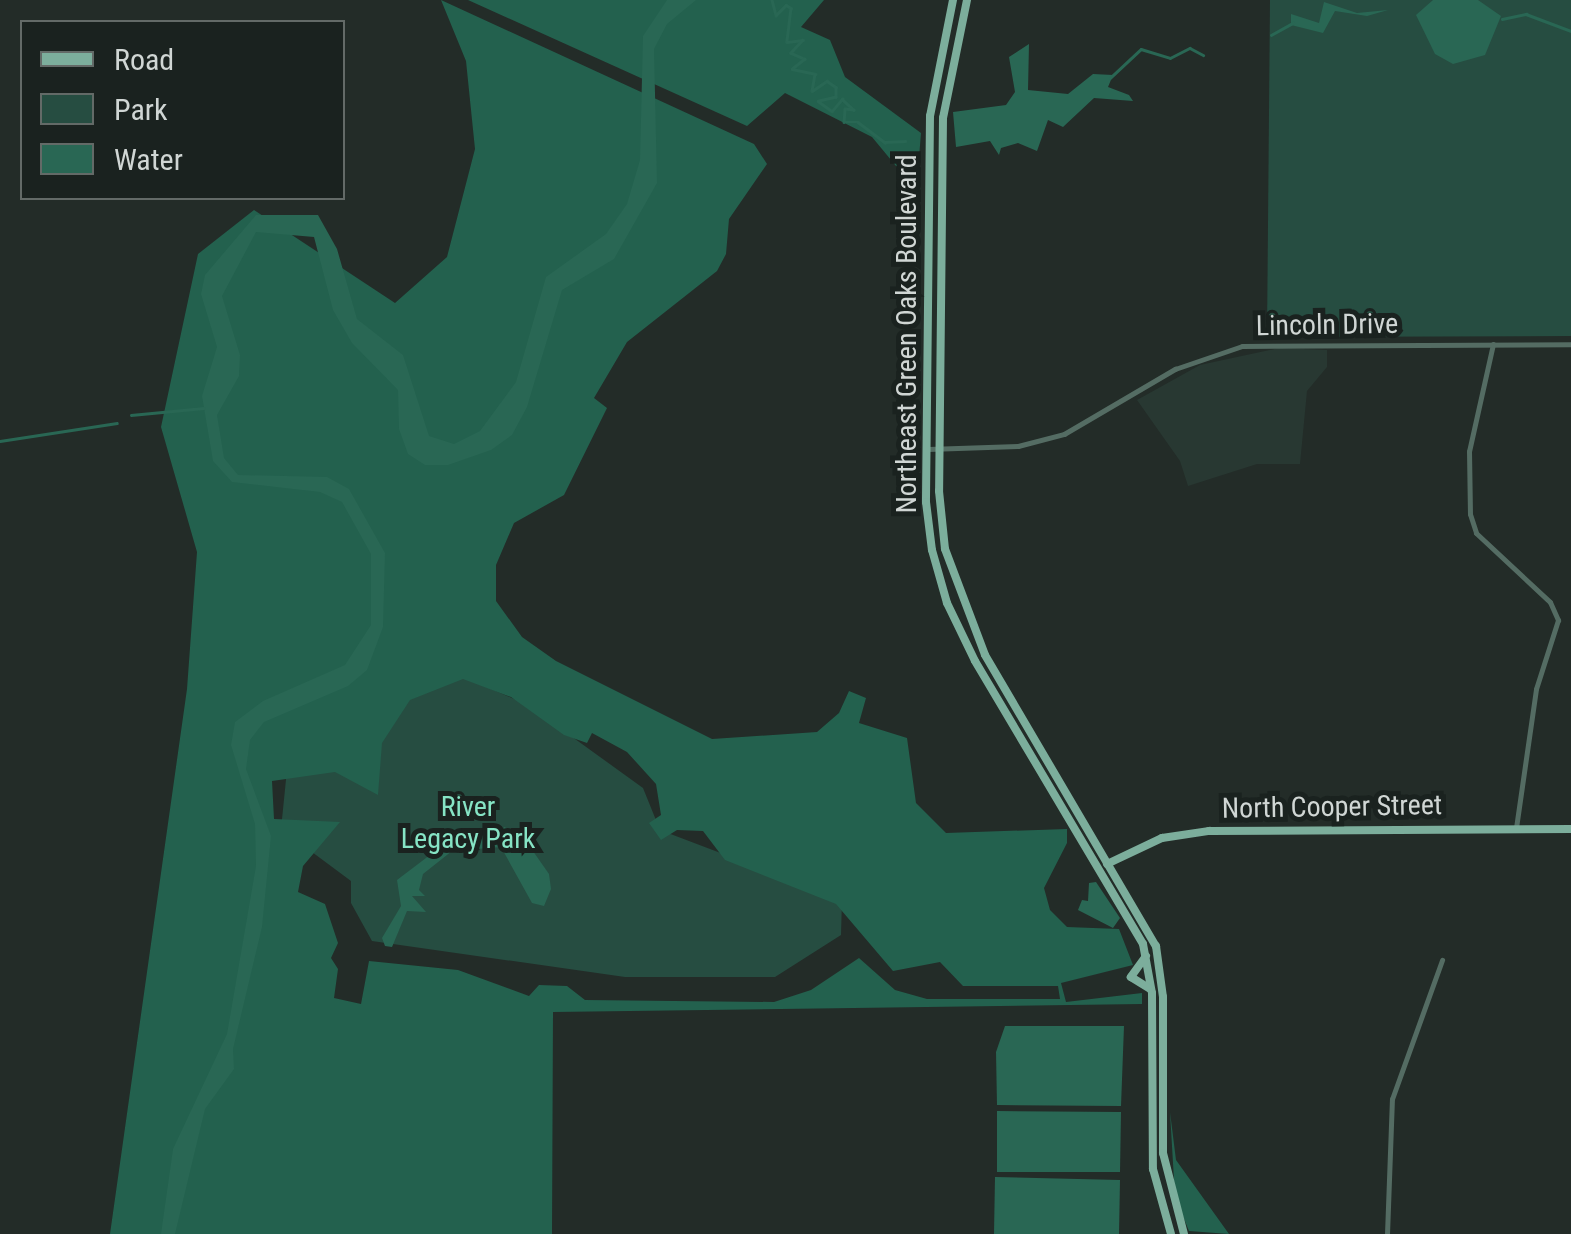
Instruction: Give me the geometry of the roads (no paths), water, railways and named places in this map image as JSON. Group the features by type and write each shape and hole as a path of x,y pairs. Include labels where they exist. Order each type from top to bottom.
{"main road":[{"name":"Northeast Green Oaks Boulevard","path":"953,0 930,116 928,528 947,604 1100,867 1146,956"},
{"name":"Northeast Green Oaks Boulevard","path":"968,0 950,60 943,118 939,449 944,549 964,610 1149,927 1160,965 1163,1152 1184,1234"},
{"path":"1054,791 1064,784"},
{"name":"North Cooper Street","path":"1100,867 1162,838 1209,831 1571,828"},
{"path":"1146,956 1131,977 1152,993"},
{"path":"1146,956 1152,993 1153,1169 1171,1234"}],"street":[{"path":"1493,344 1469,452 1470,514 1476,533 1550,602 1558,620 1536,689 1516,828"},
{"name":"Lincoln Drive","path":"928,449 1018,446 1064,434 1175,370 1242,346 1571,344"},
{"path":"1387,1234 1392,1099 1442,960"}],"water":[{"path":"667,0 696,0 667,24 654,49 657,183 614,259 562,290 527,407 512,435 491,450 448,465 425,465 408,454 399,429 398,390 352,343 333,310 314,237 256,232 222,296 240,355 239,376 217,415 224,458 238,475 327,477 349,489 385,553 383,627 367,670 348,686 264,722 250,740 246,769 271,836 262,927 233,1049 234,1069 205,1109 175,1234 161,1234 173,1149 227,1034 256,866 255,824 231,745 235,722 263,701 345,665 371,625 371,554 342,502 320,492 232,482 213,461 202,396 217,347 201,294 205,275 256,215 318,215 337,249 357,319 403,355 429,436 454,444 480,431 516,382 546,277 606,234 627,204 640,160 643,36"},
{"path":"1433,0 1478,0 1501,16 1485,55 1453,64 1435,54 1416,15"},
{"path":"1324,2 1357,13 1388,10 1367,16 1335,11 1323,33 1291,25 1291,14 1319,23"},
{"path":"1029,44 1028,90 1068,94 1093,74 1113,75 1108,87 1129,95 1133,101 1094,98 1063,127 1048,120 1037,151 1018,143 1001,148 999,155 990,141 956,147 953,112 1006,105 1015,92 1009,57"},
{"path":"504,827 521,834 549,874 551,889 544,906 532,903 501,847 452,851 423,874 419,890 425,896 412,896 426,912 407,911 392,947 385,946 382,938 401,906 397,880 451,839 425,836 427,831 454,830 459,839 464,830 464,837 475,839 475,828 499,846"},
{"path":"1096,882 1120,918 1113,928 1078,910 1082,900 1088,901 1089,883"},
{"path":"1005,1026 1124,1026 1121,1106 997,1105 996,1052"},
{"path":"997,1111 1121,1112 1120,1172 997,1172"},
{"path":"995,1177 1120,1180 1119,1234 994,1234"}],"waterway":[{"path":"772,0 776,15 786,5 791,8 787,42 803,40 791,53 805,59 792,69 815,74 812,91 827,81 836,87 836,97 818,101 832,111 842,99 854,110 845,109 844,122 858,122 885,142 905,141"},
{"path":"1502,19 1526,14 1571,31"},
{"path":"1271,35 1293,23"},
{"path":"1110,78 1141,49 1170,58 1190,48 1203,55"},
{"path":"131,415 204,408"},
{"path":"0,441 117,423"}],"park label":[{"name":"River Legacy Park","path":"468,823"}]}
